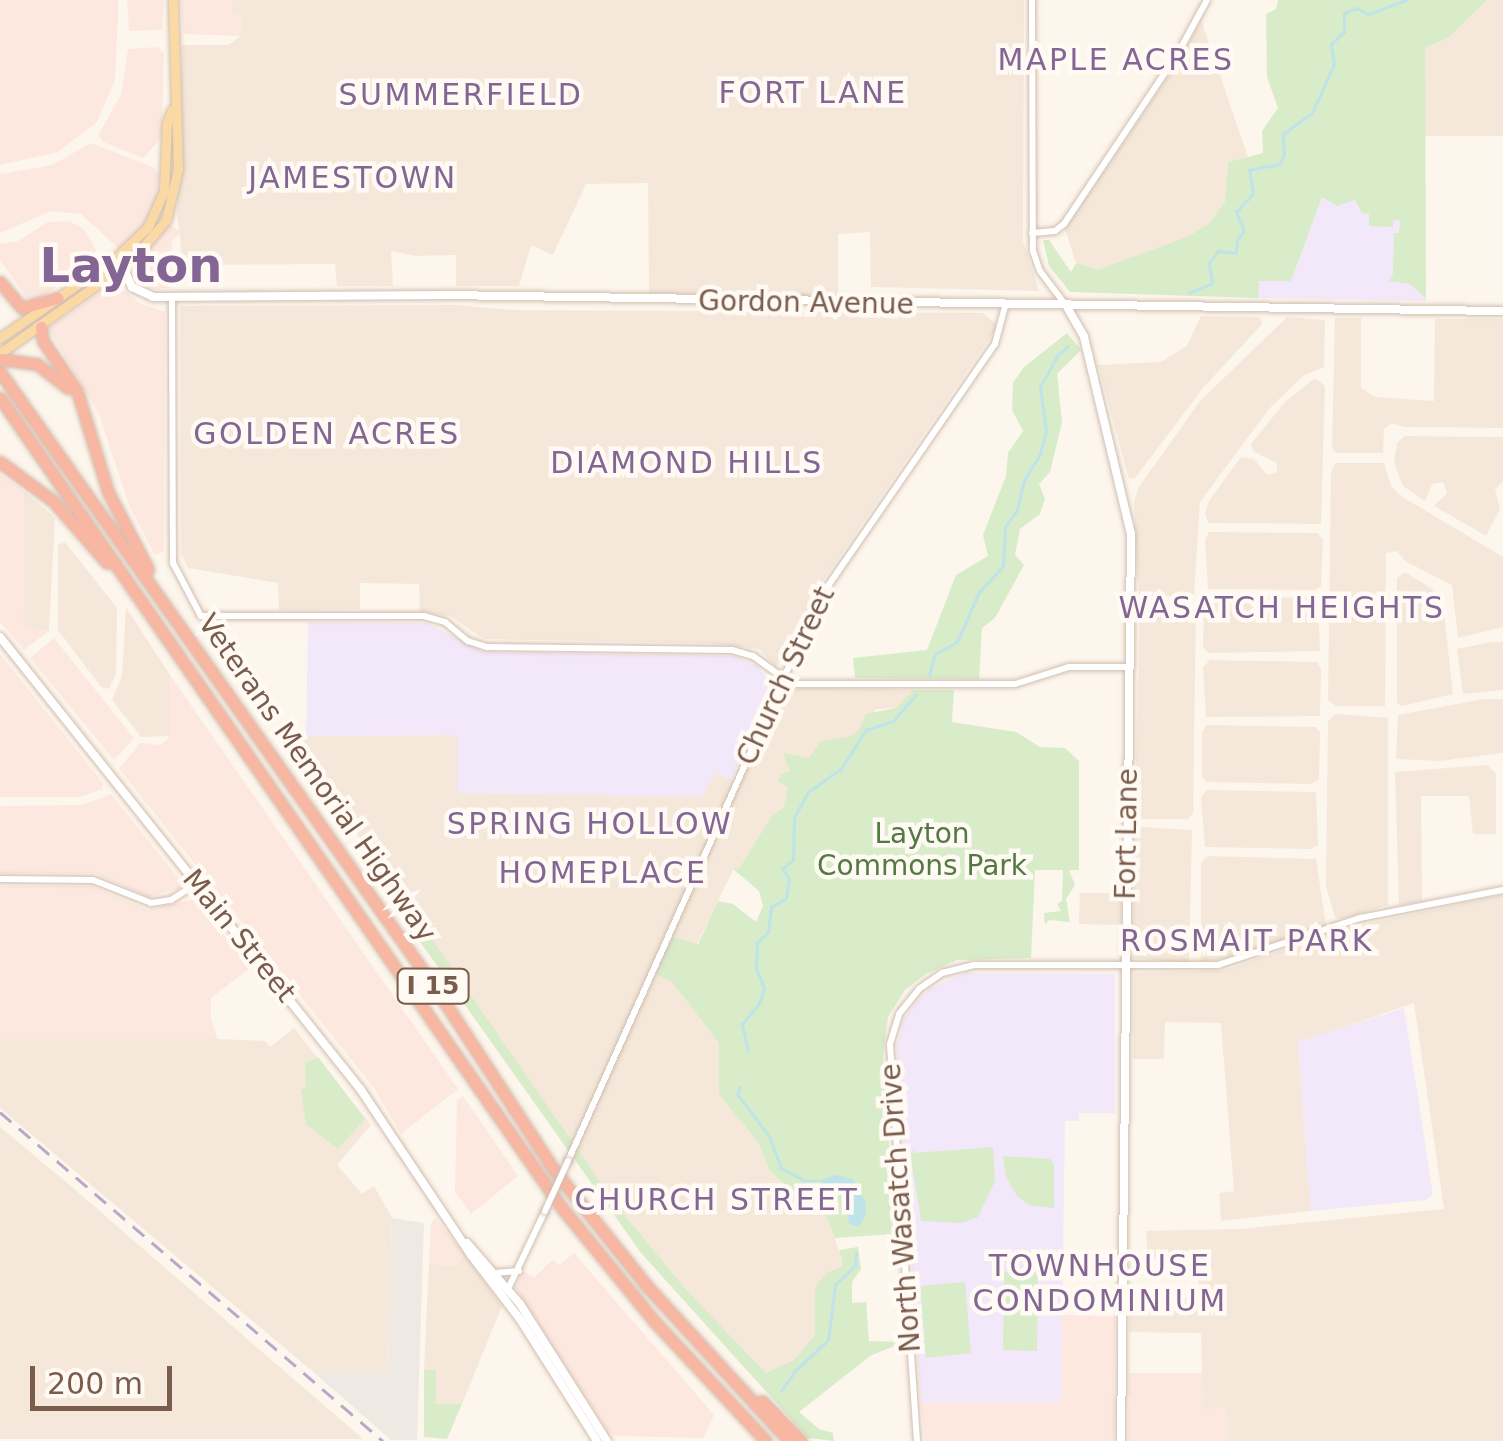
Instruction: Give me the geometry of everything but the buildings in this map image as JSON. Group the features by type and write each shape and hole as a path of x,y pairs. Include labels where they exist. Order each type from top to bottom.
{"highway":[{"path":"0,282 22,308 58,298"},
{"path":"40,327 43,340 77,391 117,512 176,622"},
{"path":"1,350 60,379 82,408"},
{"name":"Veterans Memorial Highway","path":"3,376 438,992 554,1170 698,1342 789,1441"},
{"name":"Veterans Memorial Highway","path":"0,398 572,1222 654,1321 766,1441"},
{"path":"0,462 53,501 140,600"},
{"path":"698,1342 801,1441"}],"main road":[{"path":"1,350 123,268 161,229 177,178 172,108 173,0"},
{"path":"123,268 125,259 150,233 166,179 166,123 172,108"},
{"path":"161,229 172,178 172,158 166,152"},
{"path":"1,350 58,298 137,240 152,220"},
{"path":"71,305 107,274 111,262"},
{"name":"Gordon Avenue","path":"123,268 126,280 140,293 172,297 458,295 1503,311"},
{"name":"Fort Lane","path":"1067,307 1084,337 1130,523 1121,1441"},
{"name":"Main Street","path":"0,637 360,1090 510,1306 597,1441"},
{"name":"Main Street","path":"467,1243 536,1328 607,1441"},
{"path":"510,1306 536,1328"}],"street":[{"path":"1032,0 1032,232 1055,231 1064,224 1178,53 1207,0"},
{"name":"Fort Lane","path":"1032,232 1040,271 1067,307"},
{"path":"172,297 173,563 200,616 424,616 444,622 483,646 740,651 791,684 1016,684 1074,667 1129,667"},
{"name":"Church Street","path":"508,1289 520,1271 780,679 825,588 997,342 1004,306"},
{"path":"0,879 93,880 151,904 171,900 197,883"},
{"path":"1126,966 1190,968 1236,961 1360,918 1503,890"},
{"name":"North Wasatch Drive","path":"917,1441 890,1044 899,1014 919,989 942,973 974,965 1126,966"},
{"path":"495,1273 520,1271"}],"shaded area":[{"path":"0,0 118,0 118,16 115,80 97,122 58,152 0,165"},
{"path":"127,0 164,0 162,30 129,31"},
{"path":"181,0 232,0 232,13 241,13 241,36 183,34"},
{"path":"232,0 1024,0 1023,241 1039,291 871,287 870,232 838,234 838,297 649,293 648,183 586,184 553,255 531,245 519,286 456,286 456,255 416,256 391,251 393,286 337,286 335,264 183,265 177,212 182,45 228,45 241,36 241,13 232,13"},
{"path":"1487,0 1503,0 1503,136 1425,136 1425,48 1448,38"},
{"path":"1201,20 1248,157 1228,162 1225,202 1208,224 1189,236 1098,271 1076,263 1065,229 1180,59"},
{"path":"157,47 164,53 162,137 143,158 103,142 98,135 121,95 128,49"},
{"path":"1425,136 1426,301 1258,298 1258,281 1291,281 1326,185"},
{"path":"91,143 153,167 159,174 157,200 142,228 119,249 81,214 51,211 0,233 0,174 52,165"},
{"path":"69,221 84,229 100,257 31,304 0,260 0,244 18,241 48,222"},
{"path":"168,224 182,232 172,241 171,288 153,289 136,276 133,266"},
{"path":"115,283 139,303 165,312 164,551 155,555 129,505 99,414 48,328"},
{"path":"457,305 511,310 983,313 998,326 822,582 791,646 776,667 759,649 707,643 484,639 450,616 420,612 419,584 360,583 360,609 279,610 278,583 188,568 181,554 180,306"},
{"path":"1201,316 1259,317 1263,323 1204,387 1135,478 1129,479 1098,365 1161,362 1187,346"},
{"path":"1287,317 1325,320 1324,367 1303,376 1269,409 1200,502 1194,595 1139,597 1134,503 1138,488 1200,401"},
{"path":"1335,318 1361,318 1361,388 1375,397 1434,401 1435,319 1503,319 1503,428 1404,427 1392,423 1384,429 1383,453 1336,453 1332,447"},
{"path":"1315,378 1325,386 1321,524 1208,523 1205,513 1209,501 1241,457 1254,459 1267,475 1277,472 1277,463 1253,451 1251,444 1285,402"},
{"path":"1405,436 1503,437 1503,482 1495,489 1500,509 1486,536 1434,506 1447,493 1443,482 1432,484 1425,501 1403,486 1394,462 1397,443"},
{"path":"1335,463 1384,463 1391,486 1401,496 1503,557 1503,627 1458,638 1452,585 1405,561 1397,551 1386,553 1385,706 1336,706 1328,700 1331,472"},
{"path":"0,474 24,491 23,627 49,631 24,650 0,622"},
{"path":"24,491 55,518 49,631 23,628"},
{"path":"1209,532 1318,533 1323,540 1321,586 1315,590 1208,589 1205,540"},
{"path":"65,542 117,608 116,674 109,689 101,687 58,630 58,545"},
{"path":"1405,572 1442,595 1453,694 1402,706 1397,703 1397,578"},
{"path":"1208,596 1318,598 1320,651 1208,653 1203,647 1204,603"},
{"path":"1140,605 1188,605 1196,611 1193,813 1188,819 1141,819 1135,813"},
{"path":"126,607 170,675 170,736 141,737 112,700 122,676"},
{"path":"308,622 427,623 484,652 734,656 757,666 773,686 731,780 716,773 701,797 457,793 457,735 306,736"},
{"path":"54,638 134,738 114,760 30,658"},
{"path":"1503,642 1503,690 1463,694 1457,649"},
{"path":"0,654 103,783 102,789 80,797 0,797"},
{"path":"1210,660 1317,662 1321,669 1320,716 1206,717 1203,667"},
{"path":"170,675 458,1089 401,1134 374,1088 119,769 140,743 161,745 170,736"},
{"path":"785,687 913,690 896,708 876,709 837,769 768,822 740,867 733,870 697,944 656,974 672,982 720,1043 719,1095 758,1142 769,1170 801,1201 825,1211 843,1266 815,1287 815,1335 795,1360 766,1373 685,1288 614,1202 295,745 306,736 457,735 458,793 716,773 739,783"},
{"path":"1503,699 1503,753 1440,761 1396,759 1398,715"},
{"path":"1336,714 1388,718 1388,905 1341,919 1335,917 1326,887 1328,721"},
{"path":"1207,725 1316,727 1320,732 1319,780 1311,784 1206,782 1202,777 1202,732"},
{"path":"1487,765 1496,773 1496,834 1473,834 1469,796 1421,796 1422,901 1399,905 1395,772"},
{"path":"1206,790 1316,792 1318,845 1311,849 1205,847 1201,798"},
{"path":"111,794 180,880 180,888 149,897 94,873 0,873 0,806 82,805"},
{"path":"1141,827 1192,830 1189,963 1133,958 1135,831"},
{"path":"1208,856 1316,859 1326,925 1243,955 1201,962 1201,862"},
{"path":"0,886 91,886 148,910 195,899 250,968 211,998 211,1019 218,1039 0,1039"},
{"path":"1080,893 1121,893 1121,925 1079,924"},
{"path":"1503,895 1503,1441 1228,1441 1226,1409 1203,1410 1201,1333 1129,1332 1129,1297 1199,1297 1197,1260 1148,1259 1146,1231 1240,1229 1444,1209 1414,1003 1298,1043 1311,1211 1221,1221 1219,1193 1234,1191 1221,1023 1165,1022 1164,1059 1133,1059 1134,973 1225,970 1347,928"},
{"path":"965,973 1115,974 1115,1113 1079,1113 1079,1121 1065,1121 1061,1403 921,1403 897,1047 904,1019 917,1001 931,988"},
{"path":"1404,1008 1433,1194 1426,1200 1311,1211 1298,1042"},
{"path":"294,1028 371,1125 337,1165 362,1194 374,1186 392,1218 388,1372 312,1371 0,1108 0,1039 218,1039 265,1041 270,1047"},
{"path":"463,1096 518,1176 471,1214 455,1192 457,1100"},
{"path":"0,1127 66,1182 363,1439 0,1439"},
{"path":"392,1218 424,1223 417,1440 391,1440 312,1371 388,1372"},
{"path":"435,1218 466,1256 453,1266 429,1263 431,1224"},
{"path":"574,1253 714,1415 703,1438 616,1436 608,1432 516,1288 522,1271 535,1277 552,1260 559,1265"},
{"path":"466,1256 502,1306 462,1404 436,1404 436,1371 424,1370 429,1263 453,1266"},
{"path":"1062,1315 1115,1316 1114,1441 925,1441 921,1403 1060,1403"},
{"path":"1129,1373 1202,1373 1203,1410 1226,1409 1228,1441 1128,1441"}],"green space":[{"path":"1278,0 1487,0 1448,38 1425,48 1426,299 1410,284 1389,281 1393,273 1394,233 1399,233 1400,220 1393,220 1393,227 1369,226 1369,214 1362,213 1355,200 1337,206 1322,197 1291,281 1259,281 1258,298 1070,292 1049,266 1043,240 1049,240 1071,272 1076,263 1098,270 1189,236 1208,224 1225,202 1228,162 1263,153 1262,131 1278,108 1267,77 1266,14 1276,9"},
{"path":"1067,333 1081,350 1057,374 1062,422 1050,472 1039,484 1045,499 1040,514 1020,529 1015,555 1024,565 995,618 982,628 979,679 855,678 853,658 927,650 956,575 988,556 983,535 1006,476 1008,453 1023,431 1012,410 1013,383 1024,367"},
{"name":"Layton Commons Park","path":"913,690 954,690 952,722 1016,732 1040,747 1065,748 1079,761 1079,870 1069,870 1075,885 1066,899 1070,922 1049,920 1045,924 1044,913 1061,911 1057,904 1062,901 1063,870 1035,870 1031,958 957,960 926,974 905,990 888,1017 883,1057 895,1234 835,1238 824,1211 801,1201 769,1170 758,1142 719,1095 719,1043 672,982 656,974 672,937 698,944 718,901 733,904 756,922 763,906 759,891 733,869 740,867 771,817 784,807 788,787 778,781 781,774 790,771 783,753 809,758 821,741 849,737 859,730 866,714 896,708"},
{"path":"377,860 614,1202 685,1288 766,1373 794,1360 815,1335 815,1287 827,1273 843,1266 839,1250 858,1247 861,1269 852,1282 852,1303 866,1302 869,1341 904,1342 870,1356 799,1412 819,1429 833,1433 834,1441 808,1438 641,1253 367,867"},
{"path":"319,1058 365,1119 338,1149 306,1124 301,1090 306,1088 305,1062"},
{"path":"916,1147 914,1153 993,1147 995,1181 978,1217 962,1223 921,1221 910,1154"},
{"path":"1003,1156 1050,1159 1054,1164 1054,1208 1029,1205 1017,1196 1006,1177"},
{"path":"1004,1272 1038,1273 1037,1351 1003,1350"},
{"path":"965,1282 971,1353 926,1358 920,1286"},
{"path":"424,1370 436,1370 436,1404 462,1404 447,1439 424,1437"}],"water":[{"path":"836,1175 853,1179 865,1201 866,1214 859,1227 849,1224 844,1192 818,1181"}],"waterway":[{"path":"1189,293 1212,283 1209,263 1218,251 1236,253 1237,240 1244,231 1236,212 1253,194 1249,170 1279,164 1284,155 1283,134 1312,113 1334,64 1331,44 1344,32 1344,13 1357,8 1368,14 1406,0"},
{"path":"929,675 935,654 957,642 979,592 1003,566 1005,527 1017,510 1024,480 1040,454 1046,432 1040,387 1058,355 1068,346"},
{"path":"748,1051 742,1024 759,1004 764,989 756,968 757,943 768,932 771,907 786,898 789,879 782,869 793,860 794,818 808,792 840,770 866,730 893,721 916,695"},
{"path":"740,1087 738,1095 770,1137 781,1168 805,1181 818,1181"},
{"path":"781,1391 795,1371 828,1340 835,1285 855,1266 856,1253"}],"railway":[{"path":"0,1112 383,1441"}],"district":[{"name":"MAPLE ACRES","path":"1116,60"},
{"name":"FORT LANE","path":"813,93"},
{"name":"SUMMERFIELD","path":"461,95"},
{"name":"JAMESTOWN","path":"353,178"},
{"name":"Layton","path":"131,266"},
{"name":"GOLDEN ACRES","path":"327,434"},
{"name":"DIAMOND HILLS","path":"687,463"},
{"name":"WASATCH HEIGHTS","path":"1282,608"},
{"name":"SPRING HOLLOW","path":"590,824"},
{"name":"HOMEPLACE","path":"603,873"},
{"name":"ROSMAIT PARK","path":"1247,941"},
{"name":"CHURCH STREET","path":"717,1200"},
{"name":"TOWNHOUSE CONDOMINIUM","path":"1100,1283"}]}
